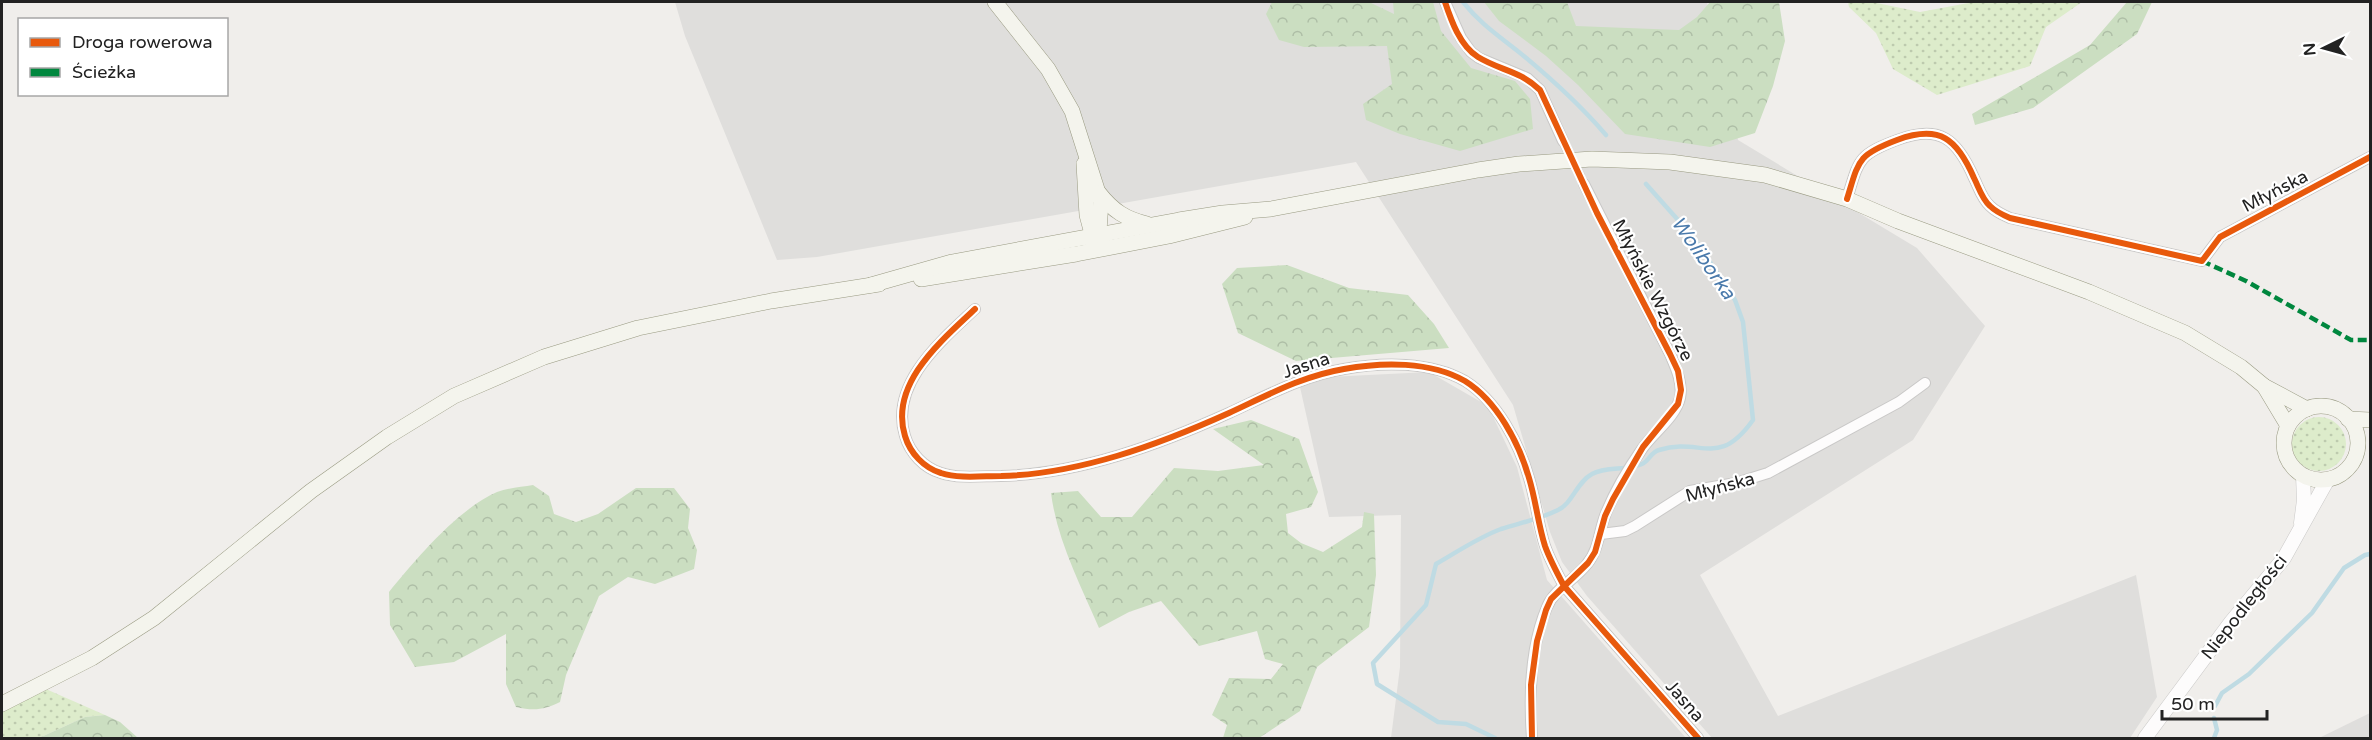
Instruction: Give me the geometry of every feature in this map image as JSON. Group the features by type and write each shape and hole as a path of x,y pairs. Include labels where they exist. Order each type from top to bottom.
{"main road":[{"path":"995,2 1034,49 1058,84 1072,111 1099,193 1101,221 1095,235"},
{"path":"1082,143 1087,215 1091,230 1095,235 1122,245"},
{"path":"1075,247 1095,235 1224,213 1271,209 1519,164 1592,159 1670,162 1765,176 1847,199 1899,221 2090,292 2185,333 2241,367 2264,386 2307,409"},
{"path":"1099,193 1122,216 1150,225"},
{"path":"2,704 92,658 154,618 311,491 387,437 454,396 544,357 638,328 709,313 871,285 952,262 1075,247 1122,245 1224,224 1271,209"},
{"path":"1075,247 1085,226 1087,215"},
{"path":"2264,386 2288,426"},
{"path":"2329,407 2339,411 2348,419 2354,427 2357,447 2351,464 2345,471 2328,479 2311,479 2294,469 2284,448 2284,437 2288,426 2299,413 2307,409 2329,407"},
{"path":"2348,419 2370,420"},
{"path":"2357,447 2370,437"}],"street":[{"path":"1444,2 1461,38 1471,52 1479,58 1527,78 1540,90 1563,141"},
{"name":"Młyńska","path":"1847,199 1859,161 1865,154 1907,136 1928,133 1947,138 1958,148 1966,159 1982,195 1989,206 1999,213 2010,218 2202,261 2220,237 2370,157"},
{"name":"Młyńskie Wzgórze","path":"1584,184 1670,354 1680,380 1681,390 1678,404 1637,456 1605,516 1600,534"},
{"name":"Jasna","path":"975,309 935,347 920,365 903,405 901,424 908,446 920,460 941,473 974,477 1017,476 1097,461 1173,437 1283,387 1344,368 1413,366 1436,369 1464,381 1486,398 1513,440 1523,461 1549,557 1564,586 1698,738"},
{"name":"Młyńska","path":"1600,534 1624,531 1635,526 1690,491 1736,483 1768,473 1899,402 1925,383"},
{"name":"Niepodległości","path":"2299,534 2304,501 2303,476"},
{"name":"Niepodległości","path":"2145,738 2231,622 2269,578 2299,534 2328,479"},
{"path":"1532,738 1531,685 1537,641 1551,599 1588,563 1600,534"}],"shaded area":[{"path":"675,2 1707,2 1738,140 1917,248 1985,326 1913,440 1700,575 1778,716 2136,575 2157,697 2130,738 1712,738 1587,596 1562,562 1550,532 1513,405 1356,162 817,257 777,260 685,36"},
{"path":"1429,372 1488,406 1517,467 1547,580 1686,738 1391,738 1400,667 1401,515 1329,517 1300,387 1328,377"},
{"path":"2370,713 2370,738 2319,738"}],"green space":[{"path":"1272,2 1369,2 1394,14 1393,2 1433,2 1441,31 1471,68 1515,81 1530,99 1533,129 1460,151 1400,134 1366,120 1363,104 1392,84 1387,46 1304,47 1279,40 1266,14"},
{"path":"1484,2 1567,2 1576,26 1679,30 1697,17 1710,2 1779,2 1785,41 1773,86 1755,133 1710,147 1625,134 1578,85 1546,56 1499,21"},
{"path":"1848,2 1872,2 1920,12 1974,2 2082,2 2046,27 2030,66 1937,95 1893,69 1876,33 1849,7"},
{"path":"2127,2 2152,2 2137,34 2033,108 1975,125 1972,114 2090,45"},
{"path":"1287,265 1349,288 1408,295 1434,324 1449,348 1296,361 1238,333 1222,284 1237,268"},
{"path":"2314,417 2324,417 2338,425 2344,434 2346,444 2344,454 2338,463 2324,471 2314,471 2297,459 2292,449 2292,439 2304,422"},
{"path":"1251,420 1299,439 1318,492 1311,507 1286,514 1288,533 1301,543 1323,552 1362,527 1364,512 1374,514 1376,575 1369,627 1317,667 1300,711 1259,738 1223,738 1227,725 1212,715 1229,678 1271,679 1283,664 1265,659 1257,631 1199,646 1161,601 1129,612 1099,628 1064,545 1051,493 1078,491 1101,517 1132,517 1174,468 1218,471 1264,465 1213,429"},
{"path":"533,485 549,496 554,514 576,522 598,514 636,488 674,488 690,509 688,528 697,550 694,569 655,584 628,577 599,596 566,675 560,702 549,707 534,709 516,707 506,684 506,634 454,662 415,667 390,625 389,592 438,536 467,510 497,492"},
{"path":"39,686 105,715 85,717 39,738 2,738 2,704"},
{"path":"105,715 120,722 138,738 39,738 85,717"}],"waterway":[{"name":"Woliborka","path":"1463,2 1485,25 1557,85 1606,135"},
{"name":"Woliborka","path":"1495,738 1466,724 1438,722 1377,684 1373,663 1426,605 1436,564 1493,532 1558,510 1592,474 1636,466 1644,463 1659,450 1674,447 1719,448 1730,444 1741,435 1753,420 1743,322 1735,300 1694,238 1646,184"},
{"path":"2215,706 2222,693 2249,674 2312,613 2344,568 2370,554"},
{"path":"2214,718 2217,730 2214,738"}],"tunnel":[{"path":"1563,141 1584,184"}],"marked path":[{"path":"2202,261 2246,281 2351,340 2370,340"}],"cycle path":[{"path":"1445,2 1457,32 1472,52 1486,62 1525,78 1540,90 1597,213 1678,371 1681,390 1678,404 1643,447 1613,499 1605,516 1595,552 1588,563 1551,599 1546,610 1537,641 1531,685 1532,738"},
{"path":"1847,199 1854,175 1861,160 1867,155 1884,145 1912,135 1936,135 1945,138 1961,153 1985,200 2005,216 2202,261 2220,237 2370,157"},
{"path":"975,309 947,335 921,365 904,399 902,417 905,436 910,448 918,459 929,467 948,475 978,477 1030,474 1089,464 1174,436 1314,376 1344,369 1374,365 1406,365 1437,370 1465,381 1477,389 1497,411 1513,437 1529,478 1545,546 1564,586 1698,738"}]}
